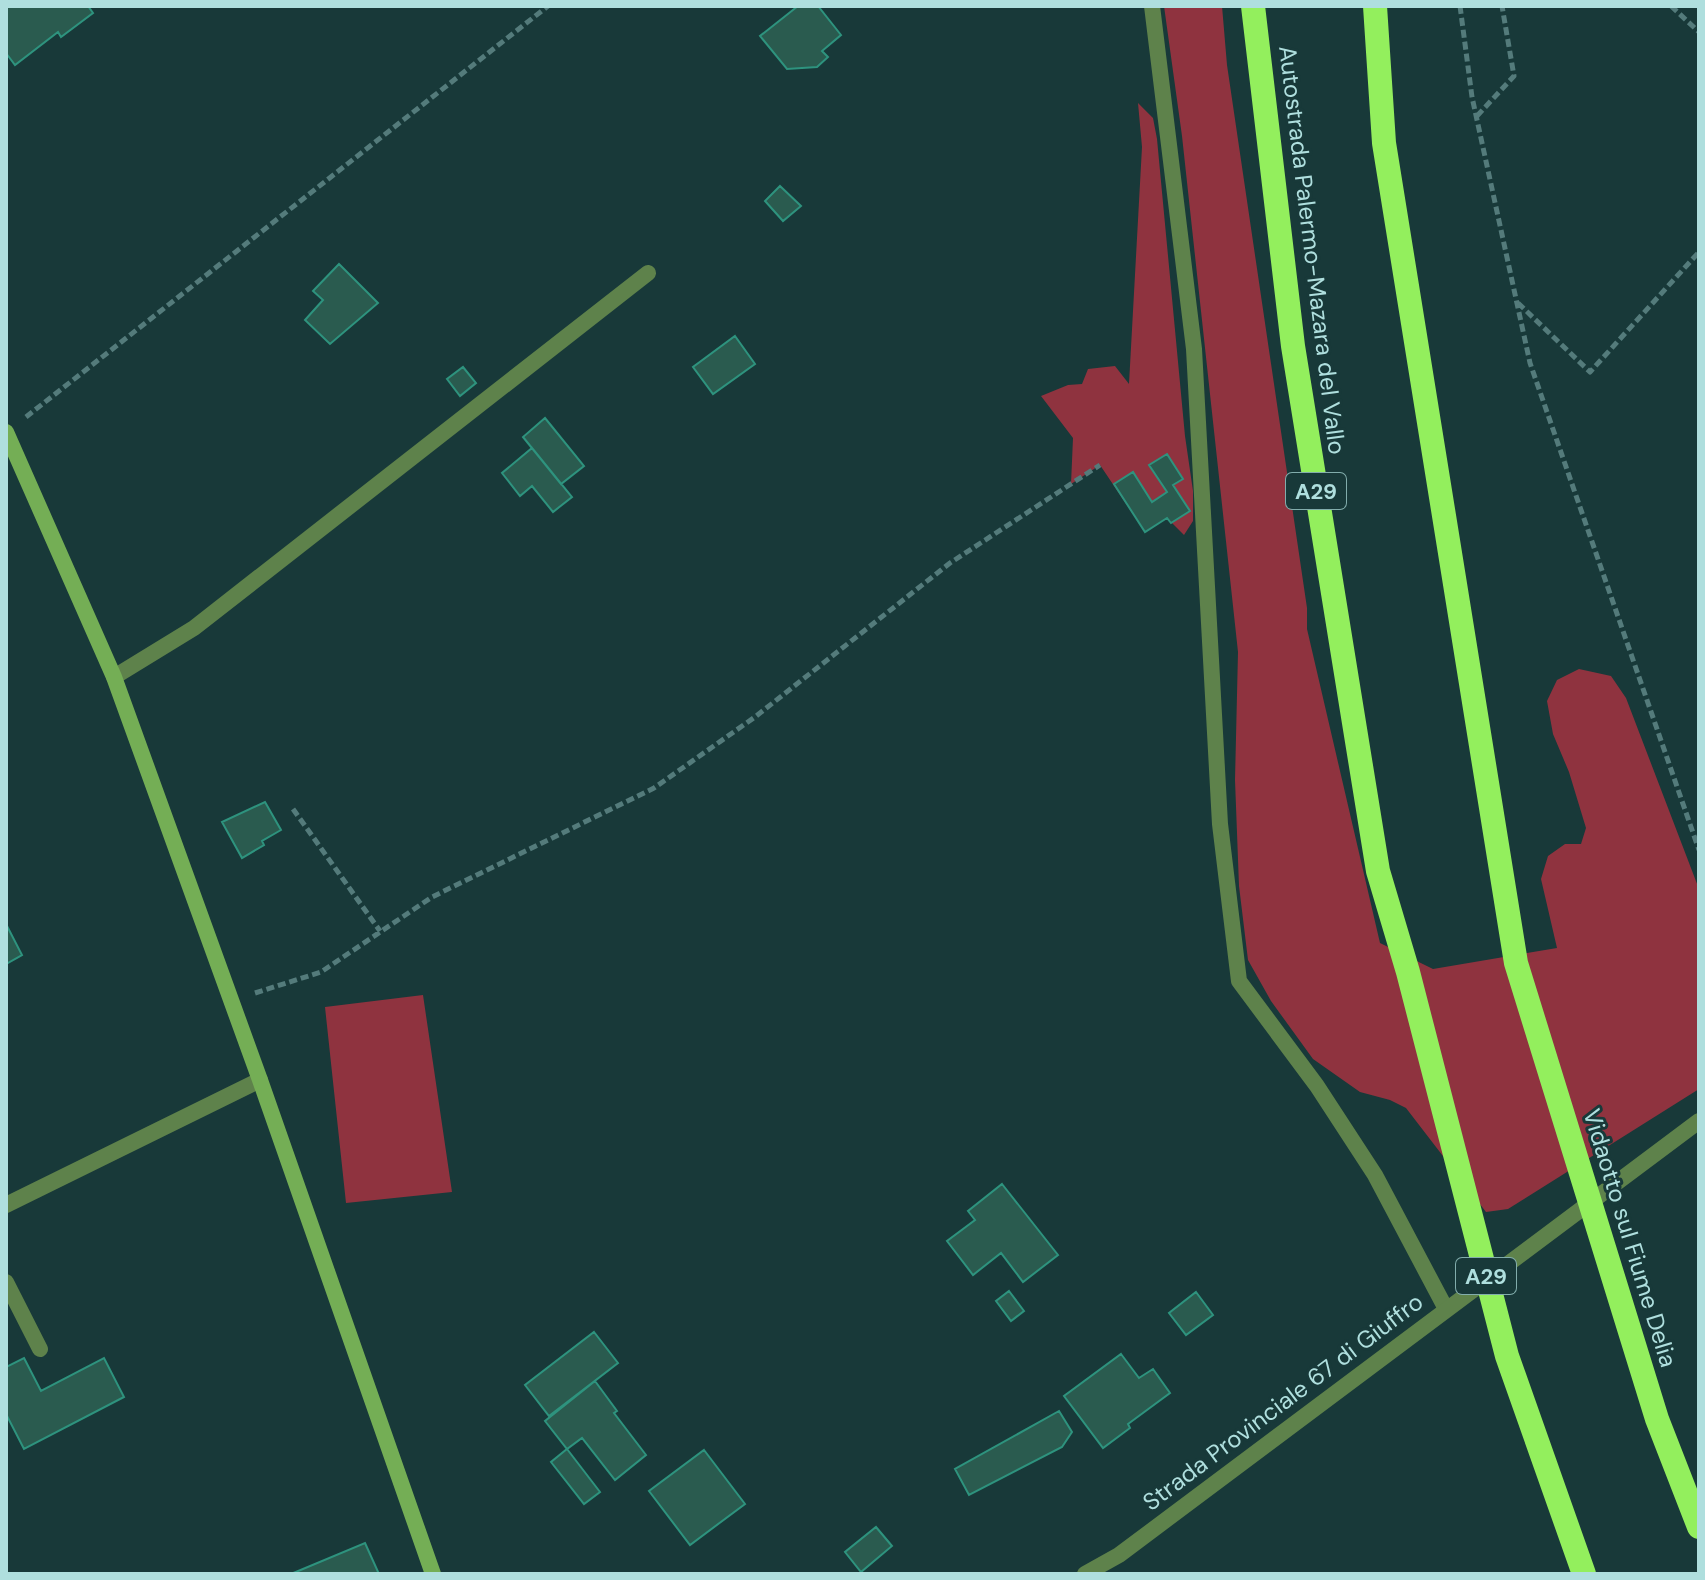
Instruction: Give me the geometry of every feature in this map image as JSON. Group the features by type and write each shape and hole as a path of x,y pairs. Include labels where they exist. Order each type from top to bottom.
{"highway":[{"name":"Autostrada Palermo-Mazara del Vallo","path":"1253,6 1293,346 1378,871 1408,972 1507,1356 1584,1574"},
{"name":"Vidaotto sul Fiume Delia","path":"1375,6 1384,143 1516,963 1657,1419 1699,1527"}],"main road":[{"path":"6,432 114,677 232,1001 433,1574"}],"street":[{"path":"1152,6 1194,349 1220,824 1239,981 1317,1086 1375,1175 1446,1309"},
{"path":"114,677 194,628 648,273"},
{"path":"6,1205 260,1080"},
{"name":"Strada Provinciale 67 di Giuffro","path":"1085,1574 1119,1555 1699,1121"},
{"path":"6,1282 40,1349"}],"path":[{"path":"6,432 548,6"},
{"path":"1460,6 1476,117 1530,363 1699,850"},
{"path":"1476,117 1514,76 1502,6"},
{"path":"1671,6 1699,32"},
{"path":"1517,302 1590,372 1699,252"},
{"path":"232,1001 321,972 432,897 654,788 755,717 950,563 1100,465"},
{"path":"293,809 380,931"}],"shaded area":[{"path":"1164,6 1222,6 1227,65 1307,608 1307,629 1380,943 1433,969 1557,948 1541,879 1548,856 1565,844 1581,844 1586,828 1569,772 1553,734 1547,701 1557,680 1579,669 1611,676 1626,698 1699,889 1699,1089 1508,1209 1486,1212 1406,1108 1360,1092 1313,1059 1271,1001 1248,960 1239,886 1235,780 1238,652 1182,136"},
{"path":"1138,103 1153,118 1157,139 1193,491 1193,521 1184,535 1167,518 1145,532 1100,465 1071,484 1073,438 1041,396 1068,385 1082,384 1088,369 1115,366 1129,384 1142,147"},
{"path":"423,995 452,1192 346,1203 325,1007"}],"building":[{"path":"6,6 88,6 93,13 61,37 58,32 15,65 6,53"},
{"path":"798,6 818,6 841,35 822,51 828,57 817,67 787,69 760,36"},
{"path":"780,186 801,206 783,221 765,201"},
{"path":"339,264 378,303 330,344 305,320 323,300 313,291"},
{"path":"735,336 755,364 713,394 693,367"},
{"path":"463,367 476,383 460,396 447,379"},
{"path":"545,418 584,466 561,484 523,437"},
{"path":"532,448 572,497 553,512 532,486 520,496 502,473"},
{"path":"1167,454 1183,479 1173,485 1190,511 1171,523 1167,518 1145,532 1114,484 1133,472 1152,502 1167,492 1149,465"},
{"path":"265,802 281,830 242,858 222,822"},
{"path":"6,924 22,955 6,964"},
{"path":"1002,1184 1058,1255 1023,1282 1001,1253 973,1275 947,1241 975,1220 968,1211"},
{"path":"1009,1291 1024,1311 1011,1321 996,1301"},
{"path":"1196,1292 1213,1315 1186,1335 1169,1313"},
{"path":"594,1332 618,1363 549,1416 525,1385"},
{"path":"1121,1354 1139,1378 1153,1369 1170,1393 1128,1424 1130,1428 1103,1448 1064,1396"},
{"path":"24,1358 41,1391 104,1358 124,1397 24,1449 6,1414 6,1367"},
{"path":"595,1381 617,1411 614,1413 646,1455 615,1480 582,1438 567,1449 545,1421"},
{"path":"1059,1411 1072,1432 1062,1447 969,1495 955,1469"},
{"path":"567,1449 600,1492 584,1504 551,1462"},
{"path":"704,1450 745,1504 690,1545 649,1491"},
{"path":"876,1527 892,1546 861,1572 845,1552"},
{"path":"365,1543 379,1574 291,1574"}]}
